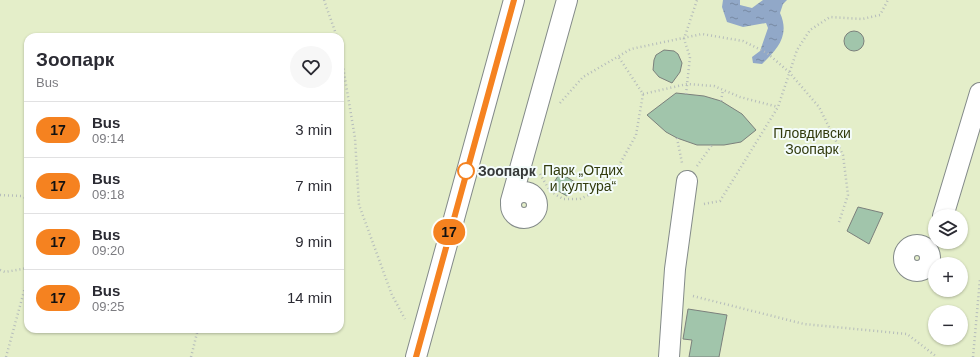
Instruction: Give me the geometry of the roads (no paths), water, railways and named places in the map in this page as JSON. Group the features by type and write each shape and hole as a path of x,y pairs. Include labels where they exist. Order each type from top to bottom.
{"street":[{"path":"418,350 514,0"},
{"path":"511,201 567,0"},
{"path":"945,209 980,93"},
{"path":"669,357 674,292 687,181"}],"water":[{"path":"723,0 740,0 740,5 752,8 763,0 787,0 783,4 780,13 784,28 781,41 773,53 762,64 753,63 752,57 760,51 768,28 766,23 743,27 727,22 722,7"}],"place":[{"name":"Зоопарк","path":"466,171"}],"park label":[{"name":"Пловдивски Зоопарк","path":"812,142"},
{"name":"Парк „Отдих и култура“","path":"583,178"}]}
